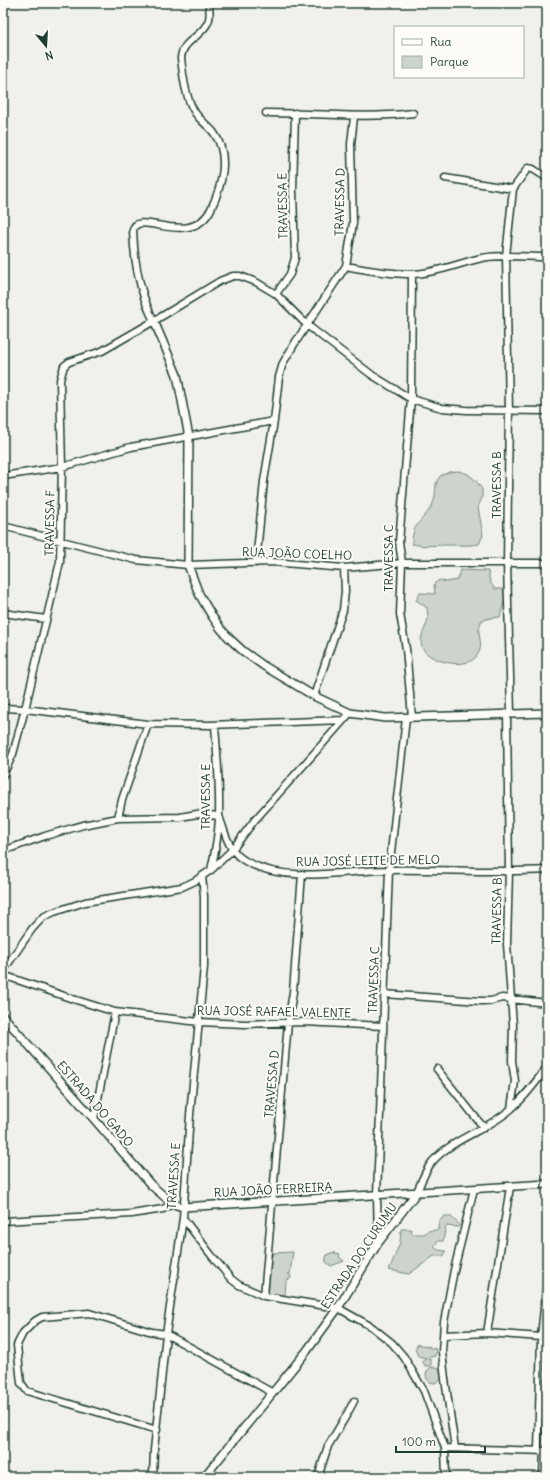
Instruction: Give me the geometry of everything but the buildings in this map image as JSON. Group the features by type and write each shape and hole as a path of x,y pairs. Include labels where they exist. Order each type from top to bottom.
{"street":[{"path":"209,3 209,21 204,29 186,45 181,53 181,58 191,105 220,144 223,160 222,177 211,210 203,221 198,224 180,228 142,222 137,223 134,226 133,238 136,265 146,306 177,375 189,437 188,564 199,594 221,629 243,651 264,666 314,696 350,713 385,718 547,713"},
{"path":"266,113 295,113 354,117 387,116 412,113"},
{"name":"TRAVESSA E","path":"276,294 290,274 295,258 293,191 295,113"},
{"name":"TRAVESSA D","path":"256,562 264,481 274,421 276,388 281,370 291,350 346,266 352,223 351,144 354,117"},
{"path":"445,178 513,189 522,174 528,168 533,169 547,178"},
{"name":"TRAVESSA B","path":"511,1110 515,1081 512,1062 513,1025 507,944 509,872 509,713 506,256 513,189"},
{"path":"346,266 412,274 484,258 506,256 547,257"},
{"name":"TRAVESSA C","path":"378,1243 377,1195 389,870 409,718 407,664 400,614 402,563 399,542 411,399 412,274"},
{"path":"154,321 220,281 233,276 247,278 276,294 308,325 372,375 411,399 442,408 466,410 547,411"},
{"name":"TRAVESSA F","path":"3,775 13,754 60,562 62,467 60,380 64,366 69,362 102,351 154,321"},
{"path":"3,476 62,467 131,447 274,421"},
{"name":"RUA JOÃO COELHO","path":"3,526 136,560 188,564 272,562 344,568 402,563 547,563"},
{"path":"314,696 343,610 345,591 344,568"},
{"path":"3,613 46,619"},
{"path":"3,708 25,709 148,724 215,725 344,720"},
{"path":"3,971 32,929 43,917 85,902 182,887 211,870 232,850 254,821 350,713"},
{"path":"118,818 122,800 148,724"},
{"name":"TRAVESSA E","path":"211,870 216,847 219,816 215,725"},
{"path":"3,851 45,836 83,825 118,818 180,817 197,814 219,816 232,850"},
{"name":"RUA JOSÉ LEITE DE MELO","path":"232,850 242,859 258,867 270,871 302,874 389,870 509,872 547,870"},
{"name":"TRAVESSA D","path":"264,1296 288,1023 293,992 302,874"},
{"name":"TRAVESSA E","path":"153,1477 154,1450 166,1334 183,1218 190,1115 199,1022 204,959 204,896 202,876"},
{"name":"RUA JOSÉ RAFAEL VALENTE","path":"3,976 115,1012 199,1022 384,1026"},
{"path":"384,994 480,1001 511,998 547,1003"},
{"path":"94,1119 115,1012"},
{"name":"ESTRADA DO GADO","path":"3,1016 146,1179 172,1204"},
{"name":"ESTRADA DO CURUMU","path":"204,1477 306,1352 338,1308 378,1243 417,1192 427,1172 437,1158 455,1144 484,1128 511,1110 528,1092 547,1067"},
{"path":"437,1069 484,1128"},
{"name":"RUA JOÃO FERREIRA","path":"172,1204 183,1207 547,1184"},
{"path":"487,1333 510,1187"},
{"path":"455,1448 442,1352 444,1322 454,1270 474,1189"},
{"path":"3,1221 132,1214 163,1209 172,1204"},
{"path":"183,1218 231,1279 239,1285 264,1296 338,1308 382,1334 399,1350 424,1391 445,1448 446,1477"},
{"path":"544,1477 541,1337 547,1278"},
{"path":"157,1430 36,1395 27,1391 22,1386 17,1345 23,1333 35,1320 49,1316 89,1313 152,1332 166,1334 273,1394"},
{"path":"444,1335 487,1333 541,1337"},
{"path":"318,1477 328,1446 354,1401"},
{"path":"445,1448 543,1451"}],"green space":[{"path":"459,471 468,474 482,489 482,498 478,507 483,535 479,544 426,546 412,544 414,530 430,509 434,501 436,484 440,476 449,472"},
{"path":"460,570 488,571 490,582 495,589 503,589 505,598 500,617 481,621 479,630 480,650 476,657 471,661 456,664 431,657 422,647 421,640 428,618 427,608 416,600 420,593 435,594 434,584 439,580 446,582 457,580"},
{"path":"444,1216 450,1216 460,1225 458,1227 446,1226 443,1241 438,1241 434,1247 438,1250 446,1251 444,1256 434,1256 409,1274 389,1270 400,1243 401,1229 411,1229 412,1234 425,1234 427,1231 438,1230 439,1222"},
{"path":"293,1252 290,1274 288,1274 291,1278 286,1281 285,1296 267,1293 267,1279 270,1275 271,1264 268,1263 269,1256 272,1256 273,1253"},
{"path":"335,1252 336,1254 340,1254 339,1257 344,1261 331,1266 326,1262 326,1257 328,1254"},
{"path":"418,1344 427,1348 427,1346 429,1346 430,1348 436,1349 435,1356 427,1358 431,1360 431,1366 425,1366 423,1362 426,1358 418,1356 415,1349"},
{"path":"434,1367 440,1369 442,1375 440,1381 434,1383 428,1381 426,1375 428,1369"}]}
